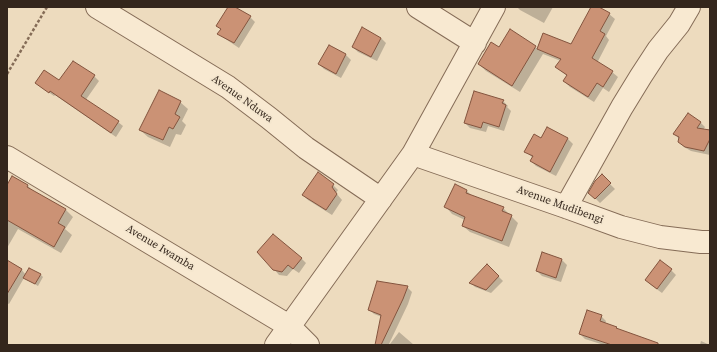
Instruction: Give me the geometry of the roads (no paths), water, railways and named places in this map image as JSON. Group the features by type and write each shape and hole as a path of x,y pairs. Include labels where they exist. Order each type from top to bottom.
{"street":[{"name":"Avenue Nduwa","path":"97,7 228,87 306,148 381,199"},
{"path":"418,7 474,43"},
{"path":"276,345 413,154 494,7"},
{"path":"566,207 622,107 658,50 689,7"},
{"name":"Avenue Mudibengi","path":"413,154 621,227 660,237 710,242"},
{"name":"Avenue Iwamba","path":"7,157 289,326 308,345"}]}
